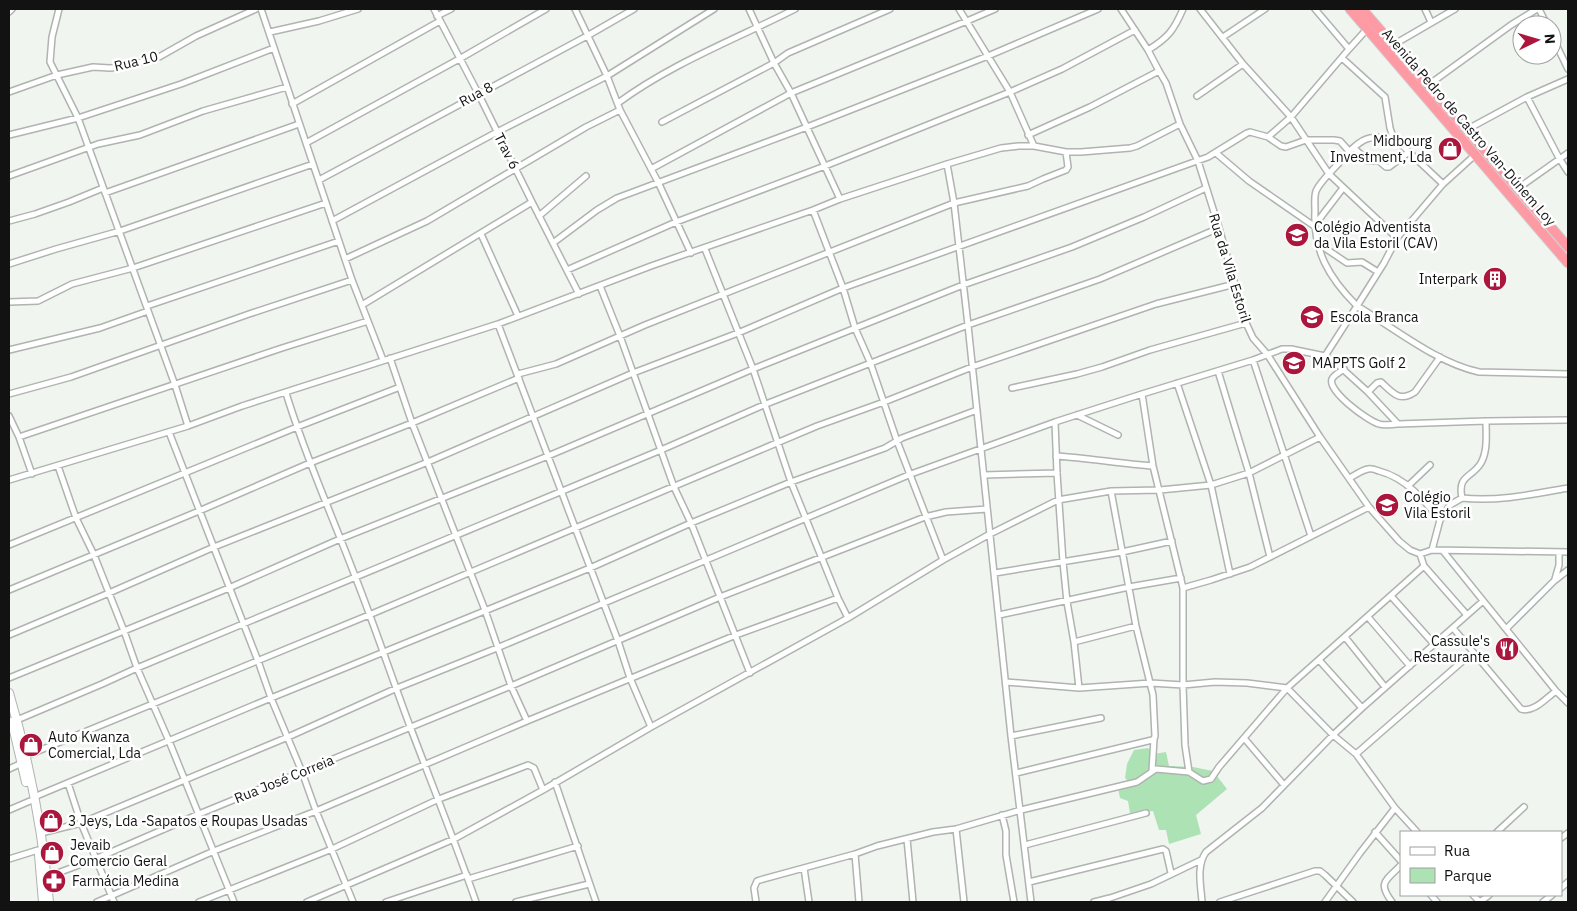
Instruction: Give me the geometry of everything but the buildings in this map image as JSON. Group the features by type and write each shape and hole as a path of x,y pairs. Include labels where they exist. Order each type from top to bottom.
{"highway":[{"name":"Avenida Pedro de Castro Van-Dúnem Loy","path":"1350,9 1568,263"},
{"name":"Avenida Pedro de Castro Van-Dúnem Loy","path":"1362,9 1568,247"}],"main road":[{"path":"9,693 13,722"},
{"path":"9,711 24,760 41,833 49,902"},
{"path":"32,799 43,902"}],"street":[{"path":"9,12 12,9"},
{"path":"59,9 50,49 50,62 78,118 148,308 188,426"},
{"name":"Rua 10","path":"9,92 57,75 93,67 123,67 159,57 196,36 256,9"},
{"path":"261,9 270,32 298,124 382,360"},
{"path":"270,32 319,21 358,9"},
{"name":"Trav 6","path":"434,9 461,58 579,294"},
{"path":"292,104 439,19 451,9"},
{"path":"306,143 546,9"},
{"path":"575,9 607,76 620,110 658,182 692,253"},
{"name":"Rua 8","path":"319,180 634,9"},
{"path":"332,221 497,132 607,76 714,9"},
{"path":"749,9 774,63 791,93 840,199"},
{"path":"618,103 670,69 796,9"},
{"path":"662,122 774,63 788,53 890,9"},
{"path":"959,9 1010,92 1034,146"},
{"path":"651,169 791,93 995,9"},
{"path":"553,243 608,203 658,182 807,127 988,56 1098,9"},
{"name":"Rua da Vila Estoril","path":"1121,9 1160,70 1180,124 1198,161 1246,323 1253,338 1267,354 1320,437 1369,506 1399,541 1410,550 1420,554"},
{"path":"1148,50 1163,41 1172,31 1183,9"},
{"path":"1200,9 1244,64 1292,117 1329,174 1397,238"},
{"path":"1223,37 1265,9"},
{"path":"1315,9 1349,49"},
{"path":"1426,9 1431,22"},
{"path":"1393,45 1455,9"},
{"path":"1427,86 1511,25 1538,9"},
{"path":"1268,137 1292,117 1367,29"},
{"path":"567,270 676,222 825,166 1010,92 1062,69 1135,30"},
{"path":"9,135 78,118 181,84 274,48"},
{"path":"1562,57 1568,69"},
{"path":"1342,58 1385,98 1393,137 1443,184"},
{"path":"1197,96 1244,64"},
{"path":"1028,135 1090,107 1160,70"},
{"path":"1466,130 1527,97 1568,79"},
{"path":"9,176 89,149 98,144 140,135 194,114 287,87"},
{"path":"1527,97 1568,172"},
{"path":"345,259 427,221 586,127 620,110"},
{"path":"9,221 298,124"},
{"path":"9,480 188,426 242,406 498,324 651,266 705,249 840,199 947,164 1001,148 1018,146 1034,146 1066,152 1130,148 1180,124"},
{"path":"9,635 214,547 428,462 633,373 738,333 843,288 1198,161 1216,153 1247,133 1250,132 1268,137 1281,146 1286,147 1306,140 1340,141 1368,161 1379,161 1386,167 1389,167 1408,152"},
{"path":"1393,137 1363,140 1329,174 1315,193 1314,226 1318,243 1330,275 1341,290 1356,306 1440,357 1468,369 1479,372 1568,374"},
{"path":"9,590 310,463 412,423 518,376 556,364 645,325 829,251 954,203 1028,186 1043,178 1066,170 1068,167 1066,152"},
{"path":"1216,153 1249,181 1314,226"},
{"path":"1517,189 1568,153"},
{"path":"1325,356 1397,238 1443,184 1475,155"},
{"path":"9,264 120,232 313,164"},
{"path":"947,164 954,203 964,285 1011,736 1031,902"},
{"path":"539,216 586,176"},
{"path":"9,678 228,588 340,539 548,456 753,369 964,285 1072,247 1144,217 1206,188"},
{"path":"1314,226 1343,188"},
{"path":"362,305 532,202"},
{"path":"9,302 38,300 72,284 133,268 326,203"},
{"path":"813,210 870,362 897,441 943,560"},
{"path":"13,722 137,668 662,450 766,404 870,362 1100,280 1219,228"},
{"path":"481,234 518,316"},
{"path":"9,350 100,328 148,308 340,241"},
{"path":"1318,243 1347,263 1362,262 1378,272"},
{"path":"705,249 753,369 792,482 838,598 848,618"},
{"path":"9,394 70,377 352,280"},
{"path":"9,769 24,760 153,704 575,529 817,426 972,367 1156,304 1235,284"},
{"path":"600,286 662,450 674,487 691,523 750,672"},
{"path":"9,434 17,435 368,321"},
{"path":"1012,388 1077,374 1150,350 1246,323"},
{"path":"498,324 618,641 630,678 651,727"},
{"path":"41,833 81,822 288,737 397,688 604,604 911,474 1055,422 1253,360 1282,349 1325,356 1344,369 1398,424"},
{"path":"1368,392 1377,383 1381,382 1396,396 1412,395 1440,357"},
{"path":"390,358 412,423 485,610 511,686 527,721"},
{"path":"1253,360 1312,536"},
{"path":"1344,369 1332,377 1333,389 1364,417 1383,425 1568,420"},
{"path":"1218,371 1249,473 1270,557"},
{"path":"1177,383 1210,485 1230,574"},
{"path":"9,545 296,427 400,387"},
{"path":"286,393 296,427 356,577 476,902"},
{"path":"1142,394 1153,466 1183,588 1183,685 1185,745 1189,772"},
{"path":"9,810 169,740 590,568 691,523 792,482 885,448 897,441 977,410"},
{"path":"1076,415 1118,435"},
{"path":"9,416 32,474"},
{"path":"1462,498 1462,482 1480,464 1486,451 1486,421"},
{"path":"1055,422 1056,473 1066,602 1074,642 1079,688"},
{"path":"169,432 271,698 353,902"},
{"path":"307,902 454,839 848,618 943,560 1058,500 1111,491 1160,490 1210,485 1249,473 1320,437"},
{"path":"1056,456 1153,466"},
{"path":"58,466 76,518 94,555 137,668 169,740 234,902"},
{"path":"1408,486 1430,466"},
{"path":"1350,478 1366,469 1386,473 1408,486 1440,520"},
{"path":"984,475 1056,473"},
{"path":"1432,550 1440,520 1450,506 1462,498 1518,496 1568,488"},
{"path":"1111,491 1136,626 1153,695 1156,736 1154,739 1152,771"},
{"path":"1183,588 1250,567 1369,506"},
{"name":"Rua José Correia","path":"46,877 96,859 199,814 511,686 720,597 926,517 946,512 987,509"},
{"path":"995,573 1122,552 1172,541"},
{"path":"1467,615 1424,566 1420,554 1432,550 1568,552"},
{"path":"1442,551 1568,704"},
{"path":"1554,581 1559,565 1559,552"},
{"path":"756,902 754,888 757,881 855,854 877,846 933,832 956,829 1020,810 1137,782 1156,769 1189,772 1203,781 1211,779 1219,767 1287,688 1424,566"},
{"path":"1506,629 1554,581 1568,570"},
{"path":"999,615 1129,587 1181,578"},
{"path":"1391,596 1434,644"},
{"path":"97,902 630,678 736,635 838,598"},
{"path":"1202,902 1201,860 1206,852 1262,808 1333,735 1483,602"},
{"path":"1368,617 1410,666"},
{"path":"1074,642 1136,626"},
{"path":"1453,628 1521,708 1526,710 1533,709 1556,691"},
{"path":"1345,636 1385,687"},
{"path":"1356,754 1473,652"},
{"path":"1319,660 1362,708"},
{"path":"1006,682 1079,688 1151,683 1183,685 1215,682 1247,683 1287,688 1333,735 1356,754 1395,808 1416,831"},
{"path":"1011,736 1101,718"},
{"path":"1244,738 1284,785"},
{"path":"1016,774 1154,739"},
{"path":"199,902 332,849 439,799 528,766 534,768 543,790"},
{"path":"555,782 596,902"},
{"path":"68,783 81,822 114,902"},
{"path":"1498,831 1524,807"},
{"path":"1325,902 1395,808"},
{"path":"1025,845 1146,813"},
{"path":"1002,815 1006,831 1006,855 1014,902"},
{"path":"956,829 964,902"},
{"path":"1376,832 1400,860"},
{"path":"907,839 913,902"},
{"path":"386,902 578,846"},
{"path":"1029,882 1163,849 1166,851 1171,873"},
{"path":"9,859 38,850"},
{"path":"855,854 859,902"},
{"path":"1094,902 1151,884 1201,860"},
{"path":"1392,902 1383,888 1384,883 1400,866"},
{"path":"804,868 809,902"},
{"path":"1220,902 1315,870 1325,875 1353,902"},
{"path":"516,902 589,884"}],"green space":[{"path":"1148,748 1154,754 1166,752 1169,766 1193,767 1213,771 1227,789 1196,815 1201,834 1169,844 1166,830 1159,830 1153,811 1130,813 1128,801 1120,798 1118,788 1128,781 1125,778 1127,764 1134,750"}],"place":[{"name":"Midbourg Investment, Lda","path":"1450,149"},
{"name":"Colégio Adventista da Vila Estoril (CAV)","path":"1297,235"},
{"name":"Interpark","path":"1495,279"},
{"name":"Escola Branca","path":"1312,317"},
{"name":"MAPPTS Golf 2","path":"1294,363"},
{"name":"Colégio Vila Estoril","path":"1387,505"},
{"name":"Cassule's Restaurante","path":"1507,649"},
{"name":"Auto Kwanza Comercial, Lda","path":"31,745"},
{"name":"3 Jeys, Lda -Sapatos e Roupas Usadas","path":"51,821"},
{"name":"Jevaib Comercio Geral","path":"52,853"},
{"name":"Farmácia Medina","path":"54,881"}]}
